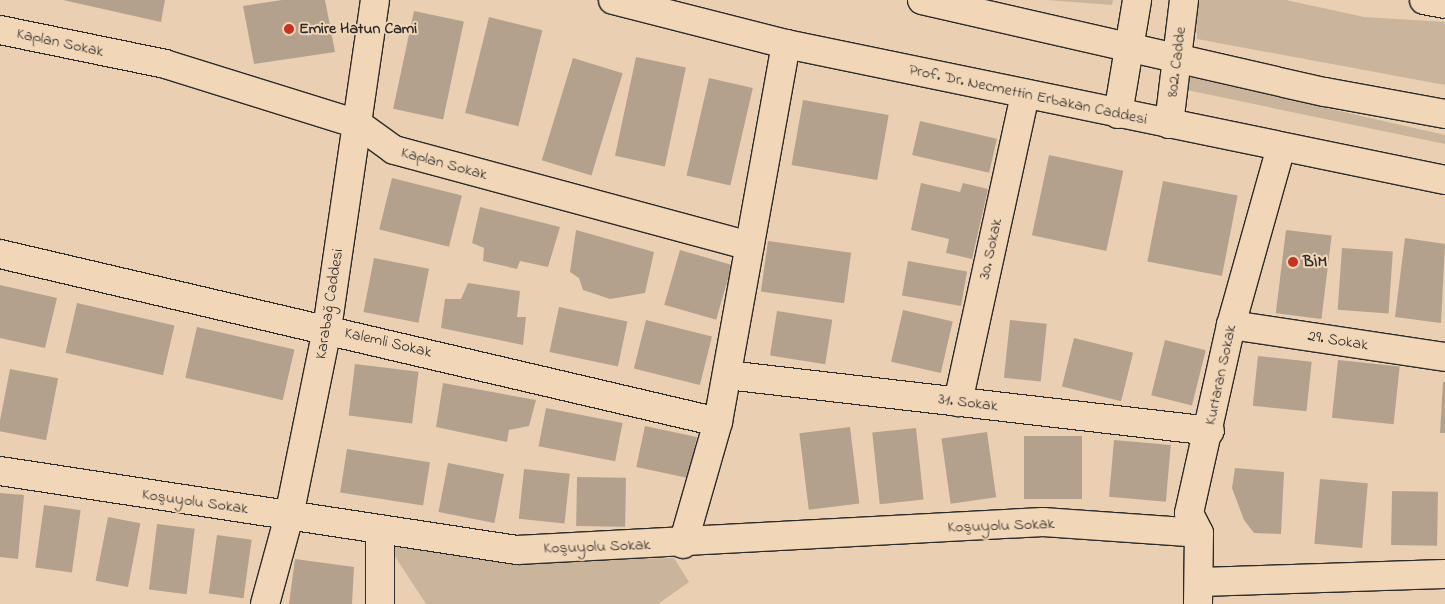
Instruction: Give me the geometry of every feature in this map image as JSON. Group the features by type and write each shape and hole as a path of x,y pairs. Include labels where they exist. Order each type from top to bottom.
{"street":[{"name":"Karabağ Caddesi","path":"265,604 289,516 327,329 375,0"},
{"name":"Prof. Dr. Necmettin Erbakan Caddesi","path":"613,0 786,44 1025,95 1445,180"},
{"path":"922,0 1129,44 1180,58 1445,114"},
{"path":"1118,114 1137,0"},
{"name":"802. Cadde","path":"1169,124 1180,58 1184,0"},
{"path":"1424,0 1445,4"},
{"name":"Kaplan Sokak","path":"0,30 165,64 358,124 394,150 749,246"},
{"path":"683,544 718,422 786,44"},
{"name":"30. Sokak","path":"958,402 1025,95"},
{"name":"Kurtaran Sokak","path":"1199,593 1198,533 1189,513 1210,432 1231,325 1282,147"},
{"name":"Kalemli Sokak","path":"0,254 718,422"},
{"name":"29. Sokak","path":"1231,325 1445,357"},
{"name":"31. Sokak","path":"727,376 1210,432"},
{"name":"Koşuyolu Sokak","path":"0,471 516,550 683,544 1043,522 1198,533"},
{"path":"380,529 380,604"},
{"path":"1199,593 1445,574"}],"shaded area":[{"path":"1047,0 1113,0 1112,5"},
{"path":"1195,0 1286,0 1364,17 1445,22 1445,85 1197,39"},
{"path":"1185,76 1445,135 1445,144 1182,89"},
{"path":"383,538 519,562 674,558 689,582 658,604 426,604"}],"building":[{"path":"63,0 165,0 161,22"},
{"name":"Emire Hatun Cami","path":"282,0 325,0 335,52 254,64 243,6"},
{"path":"414,11 464,22 443,119 393,109"},
{"path":"489,17 542,30 518,126 465,113"},
{"path":"636,57 686,68 665,166 615,156"},
{"path":"573,58 623,73 591,176 542,160"},
{"path":"709,78 753,88 730,186 687,175"},
{"path":"803,100 889,115 877,180 792,165"},
{"path":"920,121 997,139 989,173 912,155"},
{"path":"1049,155 1123,171 1106,251 1032,235"},
{"path":"392,178 462,195 449,247 379,229"},
{"path":"1163,181 1238,196 1222,276 1147,261"},
{"path":"921,183 960,192 963,183 988,189 972,259 946,253 949,239 911,230"},
{"path":"480,207 560,227 548,267 520,261 517,269 483,261 484,248 472,243"},
{"path":"576,230 654,252 645,293 610,299 583,290 579,278 570,272"},
{"path":"1286,230 1332,236 1321,319 1276,313"},
{"path":"1405,238 1445,244 1441,323 1395,317"},
{"path":"768,241 851,253 844,303 761,292"},
{"path":"1342,248 1393,252 1389,313 1338,310"},
{"path":"680,250 732,265 716,320 664,305"},
{"path":"374,258 429,269 418,323 364,312"},
{"path":"908,261 967,271 961,306 902,295"},
{"path":"468,283 520,291 517,317 526,317 523,345 441,328 445,299 461,299"},
{"path":"0,285 57,298 45,348 0,338"},
{"path":"77,303 174,325 163,375 66,353"},
{"path":"559,307 627,322 618,367 549,352"},
{"path":"903,310 953,321 941,373 891,362"},
{"path":"777,311 832,320 825,364 770,355"},
{"path":"646,320 712,336 700,385 634,369"},
{"path":"1010,320 1047,324 1041,382 1004,378"},
{"path":"197,327 294,349 283,400 185,378"},
{"path":"1074,338 1133,353 1121,401 1062,387"},
{"path":"1165,340 1206,350 1192,405 1151,395"},
{"path":"1258,356 1312,362 1306,411 1253,406"},
{"path":"1338,360 1400,366 1394,424 1332,418"},
{"path":"355,364 419,372 412,423 349,416"},
{"path":"10,369 58,378 46,440 0,431 0,420"},
{"path":"1443,382 1445,382 1445,433 1440,433"},
{"path":"443,383 536,400 529,426 509,430 507,442 436,427"},
{"path":"546,408 623,423 615,461 539,446"},
{"path":"645,426 697,437 688,478 636,467"},
{"path":"850,427 859,503 809,510 799,433"},
{"path":"916,428 924,500 880,504 872,433"},
{"path":"987,432 996,497 951,504 941,438"},
{"path":"1024,436 1082,436 1082,499 1024,499"},
{"path":"1114,440 1171,445 1166,502 1109,497"},
{"path":"347,449 430,462 423,506 340,492"},
{"path":"448,463 504,474 494,523 438,512"},
{"path":"1235,468 1284,472 1281,534 1254,533 1244,520 1232,488"},
{"path":"524,469 570,474 565,524 519,519"},
{"path":"577,477 626,478 625,527 576,526"},
{"path":"1320,479 1368,483 1362,548 1314,544"},
{"path":"1392,491 1438,492 1437,546 1391,545"},
{"path":"0,493 24,495 18,559 0,557"},
{"path":"44,505 81,510 72,573 35,567"},
{"path":"108,517 140,523 128,587 96,581"},
{"path":"157,524 195,529 187,594 149,590"},
{"path":"217,535 252,540 243,598 209,593"},
{"path":"295,559 354,567 352,604 289,604"}],"place":[{"name":"Emire Hatun Cami","path":"289,29"},
{"name":"BİM","path":"1293,262"}]}
